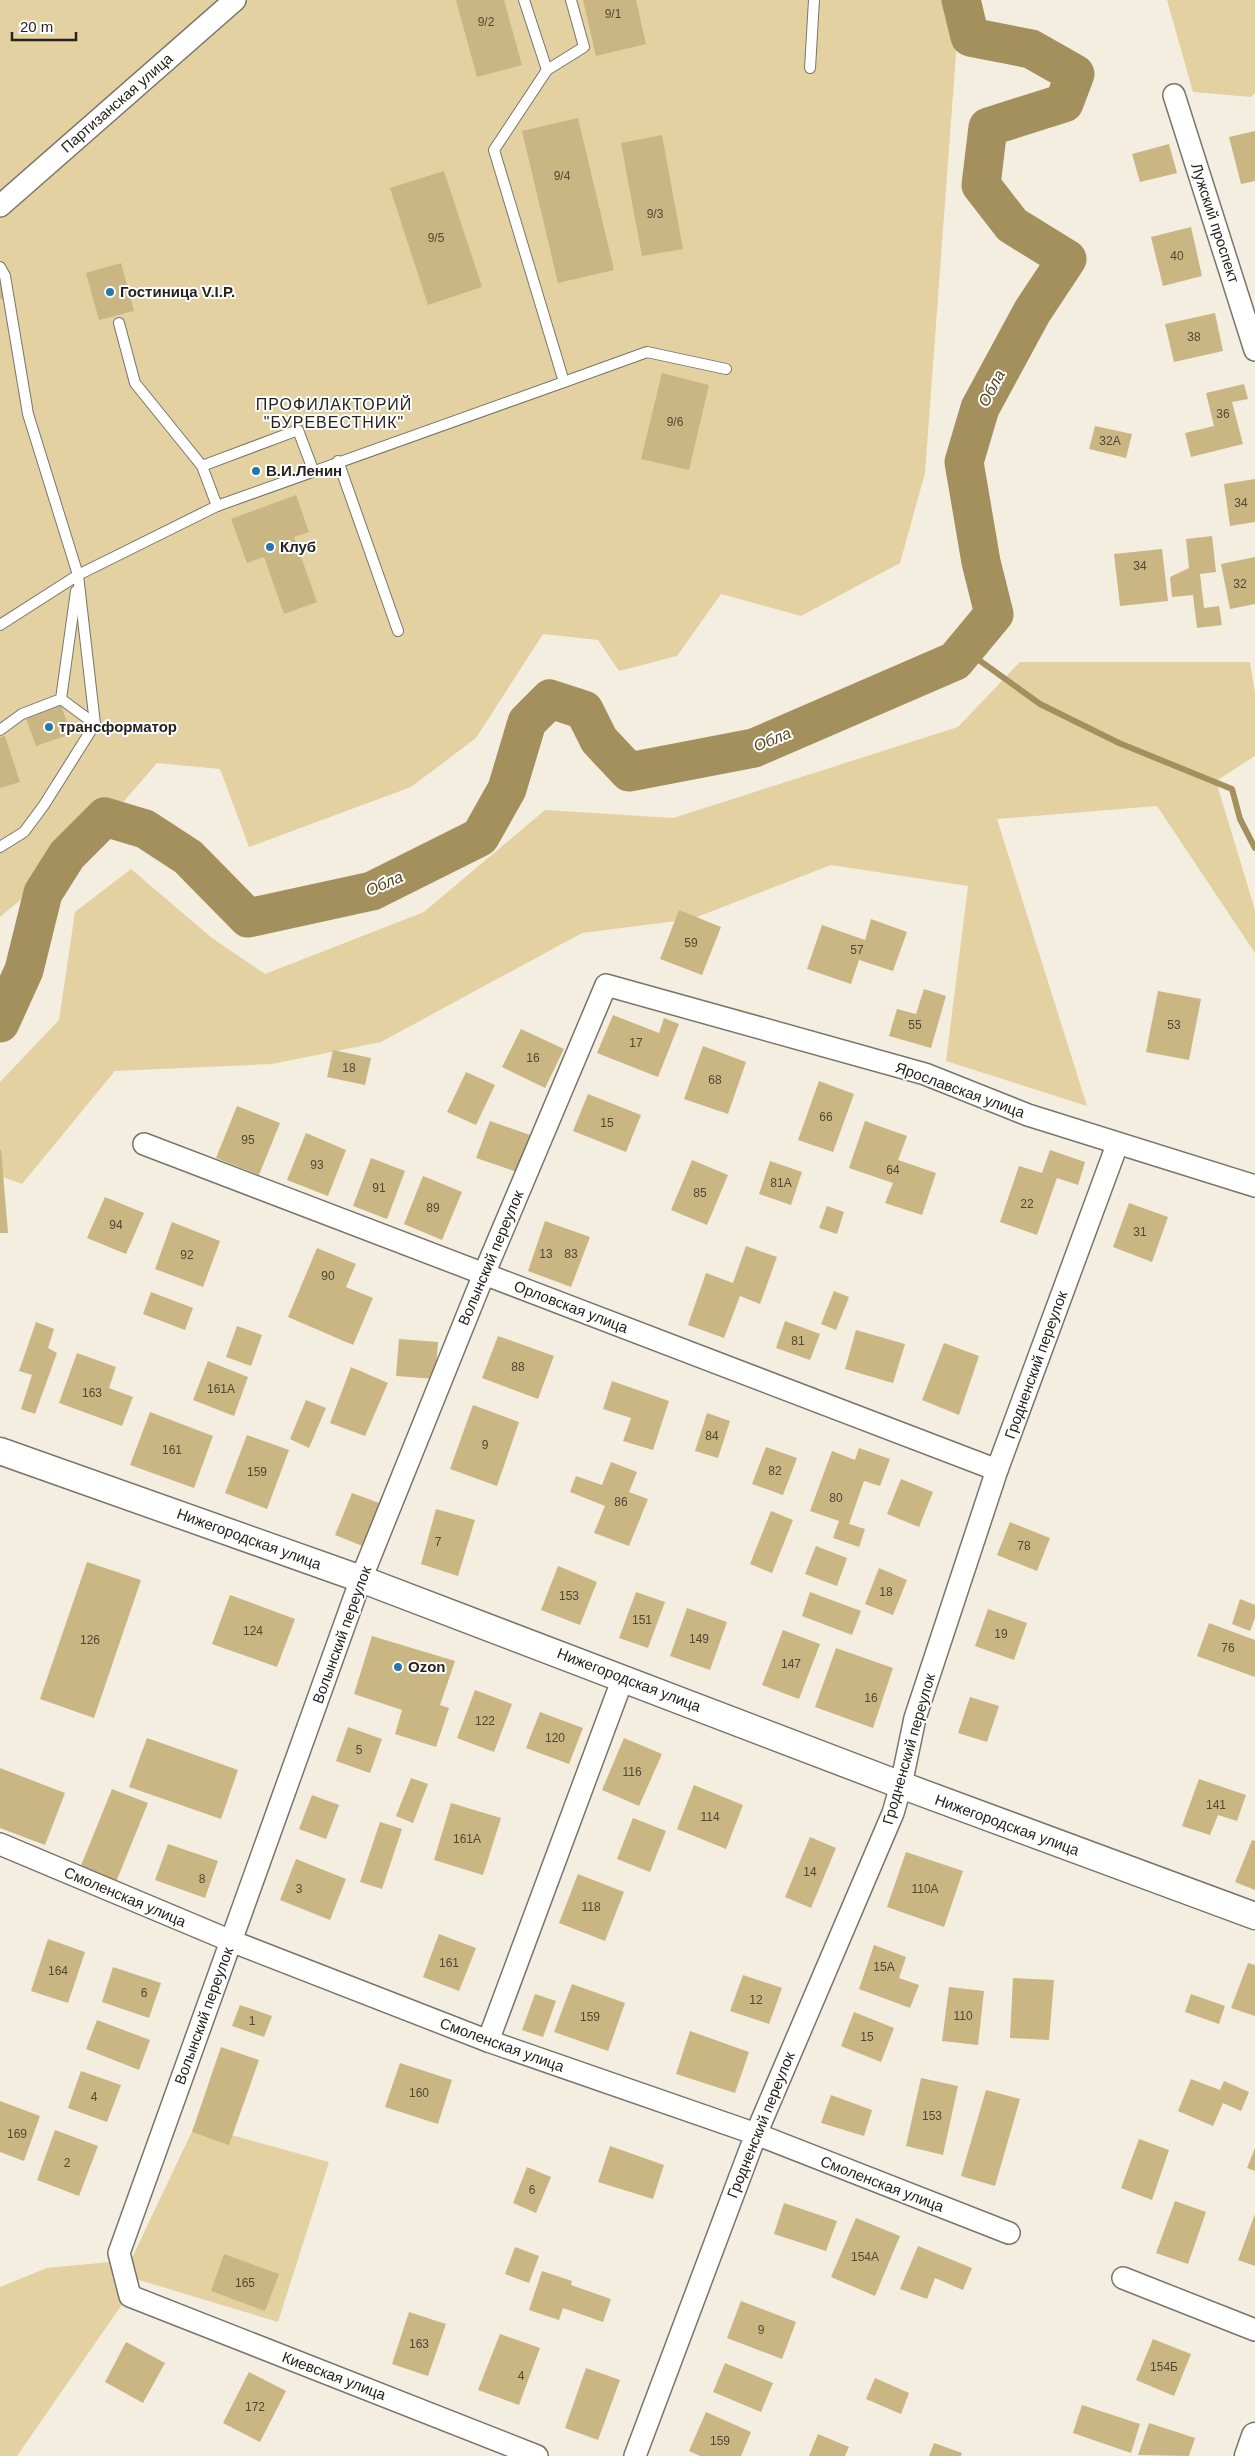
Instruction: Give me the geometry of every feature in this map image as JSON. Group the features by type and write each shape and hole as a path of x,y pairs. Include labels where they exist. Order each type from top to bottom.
{"street":[{"name":"Партизанская улица","path":"0,206 235,0"},
{"name":"Лужский проспект","path":"1174,95 1255,350"},
{"name":"Ярославская улица","path":"606,985 925,1074 1028,1115 1117,1145 1255,1186"},
{"name":"Волынский переулок","path":"130,2296 119,2253 361,1579 484,1274 606,985"},
{"name":"Орловская улица","path":"144,1144 998,1470"},
{"name":"Гродненский переулок","path":"635,2456 756,2134 893,1813 915,1718 998,1470 1117,1145"},
{"name":"Нижегородская улица","path":"0,1451 361,1579 901,1785 1255,1916"},
{"path":"488,2041 623,1678"},
{"name":"Смоленская улица","path":"0,1844 231,1941 488,2041 756,2134 1009,2234"},
{"path":"1123,2278 1255,2330"},
{"name":"Киевская улица","path":"130,2296 537,2456"},
{"path":"1248,2456 1255,2436"}],"lane":[{"path":"524,0 547,70"},
{"path":"564,382 494,150 547,70 584,47 571,0"},
{"path":"810,68 814,0"},
{"path":"0,267 5,276 28,414 78,575 95,724 44,805 24,832 0,847"},
{"path":"119,323 136,383 202,466 217,506"},
{"path":"0,625 78,575 217,506 338,461 647,352 726,370"},
{"path":"202,466 298,430 313,470"},
{"path":"338,461 398,631"},
{"path":"62,699 78,575"},
{"path":"62,699 95,724"},
{"path":"0,730 22,714 62,699"}],"shaded area":[{"path":"0,0 960,0 925,473 900,563 801,616 721,594 677,656 619,671 598,640 543,634 476,738 411,787 249,847 220,769 157,763 86,845 0,917"},
{"path":"1167,0 1255,0 1255,93 1251,97 1193,92"},
{"path":"1020,662 1250,662 1255,693 1255,756 1216,781 1255,910 1255,953 1157,806 997,819 1087,1106 946,1061 968,886 831,865 692,919 582,933 381,1042 272,1064 115,1071 22,1184 0,1176 0,1082 59,1020 75,912 131,869 212,938 265,974 424,912 545,810 673,818 958,727"},
{"path":"195,2125 329,2162 278,2322 139,2280 17,2456 0,2456 0,2287 47,2268 131,2260"}],"building":[{"path":"456,0 504,0 522,65 477,77"},
{"path":"583,0 636,0 646,44 596,56"},
{"path":"578,118 614,270 558,283 522,131"},
{"path":"1255,131 1255,181 1241,184 1229,137"},
{"path":"662,135 683,249 642,256 621,143"},
{"path":"1169,144 1177,173 1140,182 1132,154"},
{"path":"444,171 482,287 428,305 390,188"},
{"path":"1191,227 1202,276 1163,286 1151,237"},
{"name":"Гостиница V.I.P.","path":"121,263 134,311 99,320 86,273"},
{"path":"0,277 8,298 0,299"},
{"path":"1215,313 1223,351 1174,362 1165,324"},
{"path":"662,373 709,385 689,470 641,459"},
{"path":"1244,384 1248,399 1232,402 1243,444 1191,457 1185,433 1214,426 1206,393"},
{"path":"1095,426 1132,434 1126,458 1089,449"},
{"path":"1255,479 1255,522 1230,526 1224,484"},
{"name":"Клуб","path":"296,495 309,532 294,537 317,602 284,614 264,557 247,563 231,519"},
{"path":"1212,536 1216,572 1200,574 1204,608 1219,606 1222,625 1197,628 1193,595 1172,597 1170,577 1189,568 1186,539"},
{"path":"1162,549 1168,601 1120,606 1114,554"},
{"path":"1255,557 1255,604 1230,609 1221,564"},
{"name":"трансформатор","path":"61,705 71,734 36,746 26,718"},
{"path":"5,736 20,782 0,788 0,737"},
{"path":"679,910 721,927 702,975 660,959"},
{"path":"871,919 907,932 893,971 859,960 851,984 807,969 822,925 865,940"},
{"path":"924,989 946,996 931,1048 889,1036 897,1009 916,1014"},
{"path":"1158,991 1201,999 1189,1060 1146,1052"},
{"path":"613,1015 659,1033 664,1018 679,1024 658,1077 597,1053"},
{"path":"521,1029 564,1049 545,1088 502,1067"},
{"path":"703,1046 746,1062 728,1114 684,1099"},
{"path":"333,1050 371,1058 365,1085 327,1077"},
{"path":"466,1072 495,1085 476,1125 447,1112"},
{"path":"819,1081 854,1094 833,1152 798,1140"},
{"path":"588,1094 641,1115 626,1152 573,1131"},
{"path":"237,1106 280,1123 259,1175 216,1158"},
{"path":"490,1121 530,1135 517,1172 476,1158"},
{"path":"865,1121 907,1136 898,1160 936,1173 922,1215 885,1203 893,1183 849,1168"},
{"path":"306,1133 346,1150 328,1196 287,1180"},
{"path":"1,1149 8,1233 0,1233"},
{"path":"1050,1150 1085,1162 1078,1185 1057,1178 1037,1235 1000,1222 1019,1166 1042,1173"},
{"path":"371,1158 405,1171 387,1219 353,1206"},
{"path":"692,1160 728,1175 707,1225 671,1210"},
{"path":"770,1161 802,1172 791,1205 759,1194"},
{"path":"423,1176 462,1192 442,1240 404,1224"},
{"path":"105,1197 144,1213 126,1254 87,1238"},
{"path":"1129,1203 1168,1217 1152,1262 1113,1247"},
{"path":"827,1206 844,1212 837,1234 819,1228"},
{"path":"545,1221 590,1237 571,1287 528,1271"},
{"path":"172,1222 220,1241 203,1287 155,1269"},
{"path":"746,1246 777,1257 760,1304 740,1296 724,1338 688,1325 706,1273 733,1283"},
{"path":"317,1248 356,1264 346,1287 373,1298 353,1345 288,1317"},
{"path":"834,1291 849,1297 836,1330 821,1324"},
{"path":"151,1292 193,1308 185,1330 143,1314"},
{"path":"785,1321 820,1334 810,1360 776,1348"},
{"path":"36,1322 54,1329 48,1348 57,1353 35,1414 21,1409 32,1375 19,1371"},
{"path":"237,1326 262,1335 251,1366 226,1357"},
{"path":"856,1330 905,1344 893,1383 845,1369"},
{"path":"498,1336 554,1356 538,1399 482,1378"},
{"path":"399,1339 438,1342 435,1379 396,1376"},
{"path":"944,1343 979,1356 959,1415 922,1400"},
{"path":"77,1353 116,1367 109,1388 133,1397 122,1426 59,1403"},
{"path":"208,1361 248,1377 234,1416 193,1400"},
{"path":"351,1367 388,1383 365,1436 330,1423"},
{"path":"612,1381 669,1401 653,1450 623,1441 631,1418 603,1409"},
{"path":"306,1400 326,1408 309,1448 290,1439"},
{"path":"473,1405 519,1422 497,1486 450,1469"},
{"path":"150,1412 213,1436 194,1488 130,1465"},
{"path":"707,1413 730,1421 718,1458 695,1451"},
{"path":"247,1435 289,1450 267,1509 225,1493"},
{"path":"766,1447 797,1458 783,1495 752,1484"},
{"path":"859,1448 890,1459 880,1486 864,1481 849,1524 865,1529 859,1547 833,1538 839,1521 810,1511 832,1451 855,1460"},
{"path":"611,1462 637,1472 629,1492 648,1499 629,1546 594,1533 605,1506 570,1492 576,1476 602,1485"},
{"path":"901,1479 933,1492 919,1527 887,1514"},
{"path":"352,1493 382,1504 365,1547 335,1535"},
{"path":"436,1509 475,1520 458,1576 421,1564"},
{"path":"771,1511 793,1520 772,1573 750,1564"},
{"path":"1010,1522 1050,1538 1037,1571 997,1555"},
{"path":"816,1546 847,1558 837,1586 805,1574"},
{"path":"87,1562 141,1580 94,1718 40,1699"},
{"path":"558,1566 597,1582 580,1625 541,1610"},
{"path":"879,1568 907,1580 893,1615 865,1604"},
{"path":"636,1592 665,1602 648,1648 619,1638"},
{"path":"810,1592 861,1611 852,1635 802,1616"},
{"path":"230,1595 295,1619 277,1667 212,1644"},
{"path":"1240,1599 1255,1605 1255,1618 1250,1631 1232,1624"},
{"path":"687,1608 727,1622 710,1670 670,1656"},
{"path":"988,1609 1027,1623 1014,1660 975,1646"},
{"path":"1209,1623 1255,1640 1255,1677 1197,1656"},
{"path":"783,1630 820,1644 799,1699 762,1685"},
{"path":"372,1636 455,1661 440,1705 449,1708 436,1747 395,1734 402,1710 354,1694"},
{"path":"836,1648 893,1668 873,1728 815,1707"},
{"path":"475,1690 512,1704 494,1752 457,1738"},
{"path":"970,1697 999,1706 987,1742 958,1733"},
{"path":"540,1712 583,1728 569,1764 526,1748"},
{"path":"348,1727 382,1739 370,1773 336,1761"},
{"path":"147,1738 238,1770 221,1819 129,1787"},
{"path":"624,1738 662,1754 639,1806 602,1790"},
{"path":"0,1768 65,1793 45,1845 0,1828"},
{"path":"411,1778 428,1784 413,1823 396,1816"},
{"path":"1199,1779 1246,1795 1237,1821 1218,1815 1210,1835 1182,1826"},
{"path":"694,1785 743,1805 726,1849 677,1829"},
{"path":"112,1789 148,1803 116,1882 80,1868"},
{"path":"312,1795 339,1805 326,1839 299,1829"},
{"path":"451,1803 501,1818 483,1875 434,1860"},
{"path":"633,1818 666,1831 650,1872 617,1859"},
{"path":"380,1822 402,1829 382,1889 360,1882"},
{"path":"810,1837 836,1848 811,1908 785,1897"},
{"path":"1252,1840 1255,1841 1255,1890 1235,1882"},
{"path":"168,1844 218,1861 205,1898 155,1880"},
{"path":"906,1852 963,1871 944,1927 887,1907"},
{"path":"296,1859 346,1879 330,1920 280,1900"},
{"path":"578,1874 624,1892 605,1941 559,1923"},
{"path":"439,1934 476,1948 459,1991 423,1977"},
{"path":"48,1939 85,1952 68,2003 31,1991"},
{"path":"874,1945 906,1957 899,1978 919,1985 910,2008 859,1989"},
{"path":"1248,1963 1255,1965 1255,2016 1231,2008"},
{"path":"113,1967 161,1983 149,2018 102,2002"},
{"path":"743,1975 782,1988 769,2024 730,2011"},
{"path":"1013,1978 1054,1980 1049,2040 1010,2038"},
{"path":"572,1984 625,2003 608,2051 554,2032"},
{"path":"949,1987 984,1991 978,2045 942,2041"},
{"path":"535,1994 556,2001 543,2037 522,2030"},
{"path":"1191,1994 1225,2006 1219,2024 1185,2012"},
{"path":"240,2005 272,2016 264,2037 232,2026"},
{"path":"854,2012 894,2028 881,2062 841,2046"},
{"path":"97,2020 150,2040 139,2070 86,2049"},
{"path":"690,2031 749,2052 735,2093 676,2074"},
{"path":"221,2047 259,2060 229,2145 192,2132"},
{"path":"400,2063 452,2080 438,2124 385,2107"},
{"path":"81,2071 121,2085 107,2122 68,2108"},
{"path":"921,2078 958,2086 943,2155 906,2146"},
{"path":"1191,2079 1220,2090 1224,2081 1249,2092 1241,2111 1223,2103 1213,2126 1178,2111"},
{"path":"986,2090 1020,2099 995,2186 961,2176"},
{"path":"831,2095 872,2110 864,2136 821,2123"},
{"path":"0,2101 40,2116 24,2161 0,2152"},
{"path":"55,2130 98,2146 79,2196 37,2180"},
{"path":"1139,2139 1169,2150 1152,2200 1121,2188"},
{"path":"610,2146 664,2165 653,2199 598,2182"},
{"path":"1255,2148 1255,2171 1247,2168"},
{"path":"527,2167 551,2177 536,2213 513,2203"},
{"path":"1175,2201 1206,2212 1188,2264 1156,2253"},
{"path":"784,2203 837,2221 826,2251 774,2234"},
{"path":"1255,2214 1255,2266 1238,2260"},
{"path":"856,2218 900,2236 875,2296 831,2277"},
{"path":"918,2246 972,2268 963,2290 935,2278 927,2299 900,2289"},
{"path":"515,2247 539,2256 529,2283 505,2274"},
{"path":"224,2254 279,2274 265,2311 211,2291"},
{"path":"542,2271 572,2281 571,2285 611,2299 603,2322 563,2308 559,2320 529,2310"},
{"path":"741,2301 796,2322 782,2359 727,2338"},
{"path":"409,2312 446,2324 428,2376 392,2364"},
{"path":"500,2334 540,2348 519,2405 478,2390"},
{"path":"1153,2339 1191,2354 1174,2396 1136,2380"},
{"path":"126,2342 165,2363 143,2403 105,2382"},
{"path":"725,2363 773,2383 761,2412 713,2392"},
{"path":"586,2368 620,2380 598,2440 565,2428"},
{"path":"249,2372 286,2391 260,2442 223,2423"},
{"path":"875,2378 909,2393 901,2414 866,2399"},
{"path":"1082,2405 1140,2424 1131,2453 1073,2433"},
{"path":"706,2412 751,2432 741,2456 700,2456 689,2451"},
{"path":"1149,2423 1195,2438 1189,2456 1138,2455"},
{"path":"818,2434 849,2447 845,2456 809,2456"},
{"path":"934,2443 962,2453 961,2456 929,2456"}],"waterway":[{"name":"Обла","path":"0,1023 24,970 43,893 67,855 105,817 145,829 188,857 248,918 372,891 480,837 507,789 527,722 550,699 584,710 599,740 629,772 754,748 955,661 994,614 981,562 964,462 980,408 1032,312 1067,259 1012,225 981,185 988,127 1064,103 1075,74 1031,49 970,37 961,0"},
{"path":"965,650 1040,704 1119,743 1232,789 1240,819 1255,848"}],"place":[{"name":"Гостиница V.I.P.","path":"110,292"},
{"name":"В.И.Ленин","path":"256,471"},
{"name":"Клуб","path":"270,547"},
{"name":"трансформатор","path":"49,727"},
{"name":"Ozon","path":"398,1667"}],"district":[{"name":"ПРОФИЛАКТОРИЙ \"БУРЕВЕСТНИК\"","path":"334,413"}]}
